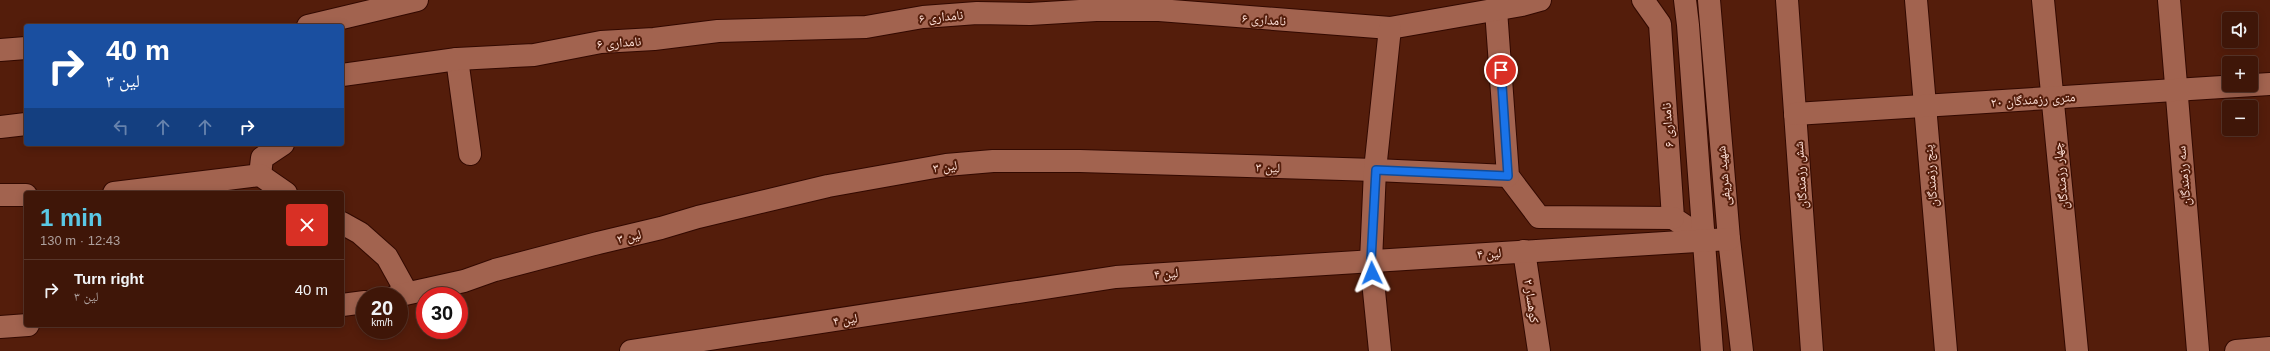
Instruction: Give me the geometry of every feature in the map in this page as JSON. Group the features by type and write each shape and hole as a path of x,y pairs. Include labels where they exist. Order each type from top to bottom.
{"street":[{"path":"330,24 416,0"},
{"name":"نامداری ۶","path":"344,75 457,59 534,55 601,42 654,39 718,32 866,27 923,17 977,13 1030,14 1096,10 1159,10 1390,28 1496,10 1540,0"},
{"name":"نامداری ۶","path":"1643,0 1660,24 1673,218"},
{"name":"شهید شریفی","path":"1685,0 1705,240 1712,351"},
{"name":"شهید شریفی","path":"1709,0 1729,238 1742,351"},
{"name":"شش رزمندگان","path":"1787,0 1812,351"},
{"name":"پنج رزمندگان","path":"1916,0 1946,351"},
{"name":"چهار رزمندگان","path":"2044,0 2052,98 2078,351"},
{"name":"سه رزمندگان","path":"2169,0 2198,351"},
{"path":"1496,10 1508,176 1539,217 1673,218 1705,240"},
{"path":"1380,351 1371,261 1376,170 1390,28"},
{"path":"0,50 24,48"},
{"path":"457,59 470,154"},
{"name":"۲۰ متری رزمندگان","path":"1795,114 2270,84"},
{"path":"0,127 24,124"},
{"path":"260,175 262,158 281,146"},
{"name":"لین ۳","path":"408,293 464,281 533,260 661,228 705,215 828,186 946,165 1038,160 1376,170 1508,176"},
{"path":"130,191 260,175 283,191"},
{"path":"0,195 24,195"},
{"path":"344,224 360,233 387,257 398,287"},
{"name":"لین ۴","path":"632,351 1116,277 1729,238"},
{"name":"کوهسار ۲","path":"1524,251 1539,351"},
{"path":"344,305 356,303"},
{"path":"0,327 24,325"},
{"path":"2236,351 2270,348"}],"route":[{"path":"1372,273 1371,261 1376,170 1508,176 1501,70"}]}
